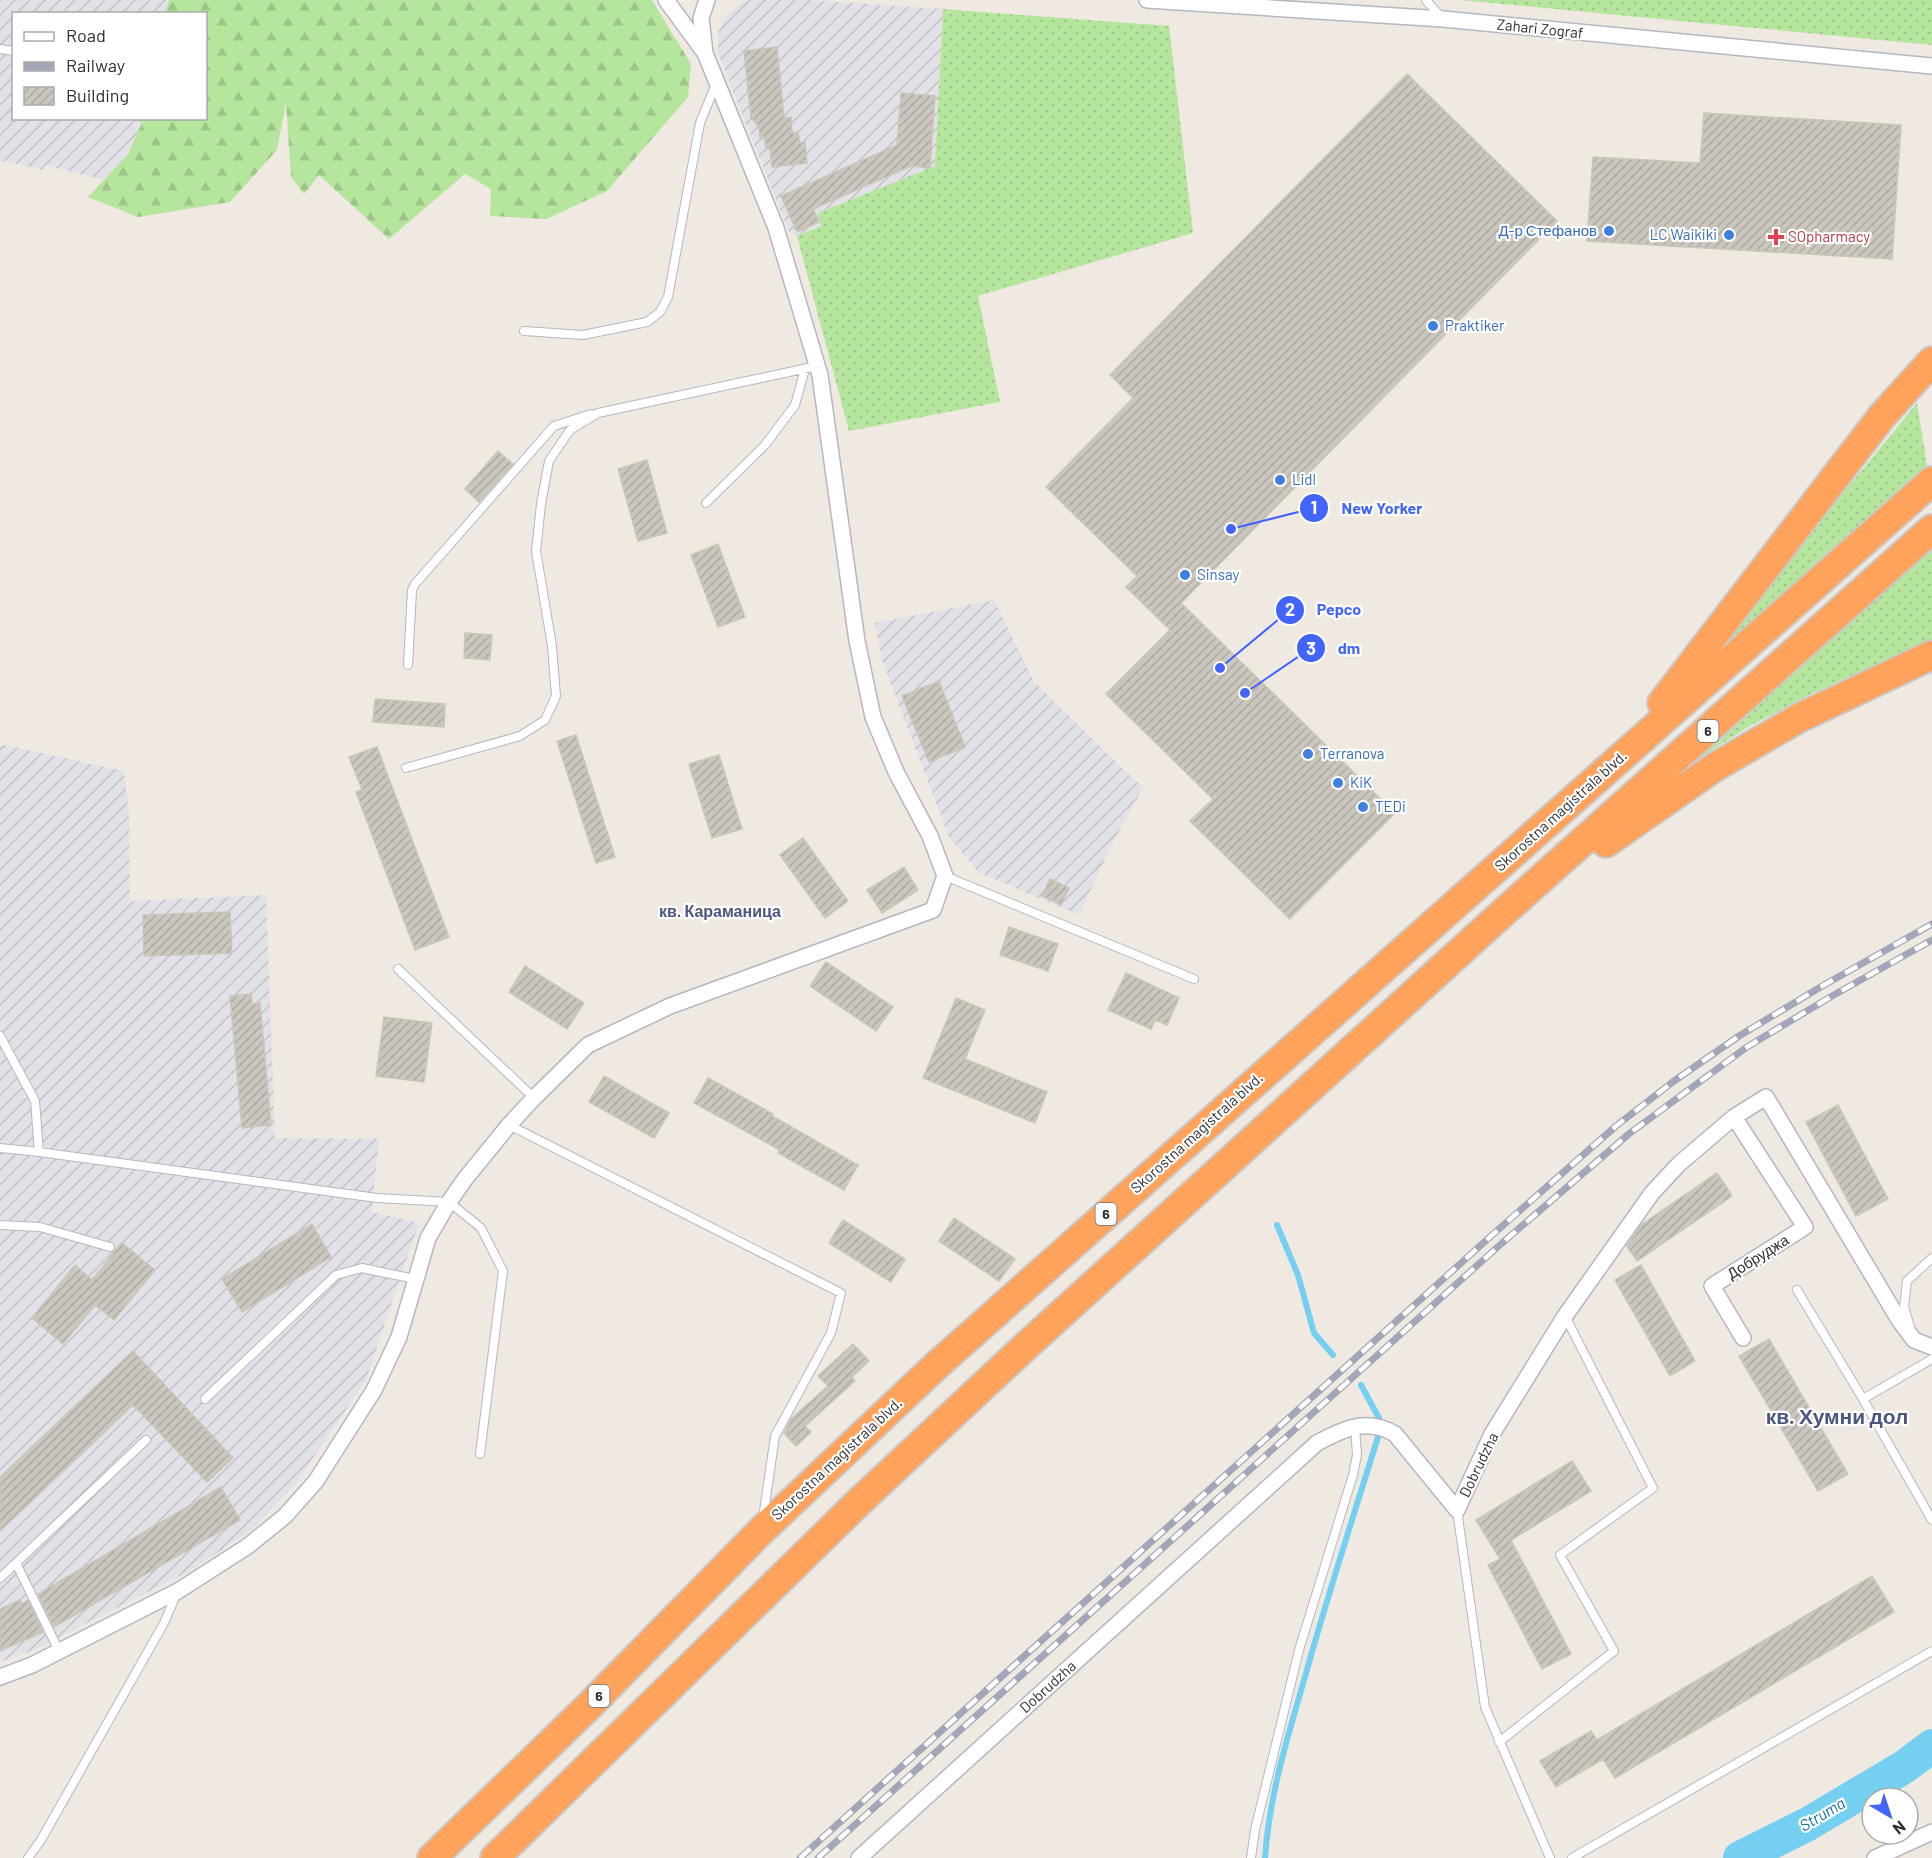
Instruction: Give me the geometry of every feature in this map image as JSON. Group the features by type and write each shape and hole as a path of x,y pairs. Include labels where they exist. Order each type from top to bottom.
{"highway":[{"path":"1619,759 1882,416 1932,361"},
{"name":"Skorostna magistrala blvd.","path":"432,1858 588,1707 762,1530 937,1365 1932,481"},
{"name":"6","path":"495,1858 861,1500 1026,1346 1505,911 1932,529"},
{"path":"1505,911 1715,767 1799,718 1932,655"}],"street":[{"path":"0,1677 32,1665 178,1592 248,1546 285,1516 316,1482 374,1390 399,1337 428,1238 449,1203 465,1179 509,1125 588,1045 669,1006 933,910 945,876 930,836 896,772 873,717 857,641 811,368 776,228 705,53 666,0"},
{"path":"705,53 701,18 707,0"},
{"name":"Zahari Zograf","path":"1147,0 1443,19 1932,66"},
{"name":"Dobrudzha","path":"860,1858 1317,1443 1355,1426 1379,1427 1395,1434 1457,1510 1492,1434 1565,1316 1652,1193 1679,1164 1734,1117 1766,1097 1899,1320 1914,1340"},
{"name":"Добруджа","path":"1734,1117 1805,1227 1712,1286 1743,1338"},
{"path":"1914,1340 1932,1347"},
{"path":"1875,1858 1932,1832"}],"lane":[{"path":"1426,0 1443,19"},
{"path":"524,331 583,335 647,322 660,312 668,297 700,123 717,82"},
{"path":"408,665 412,590 415,584 554,426 598,412 811,368"},
{"path":"706,503 765,445 795,405 811,368"},
{"path":"406,768 520,736 544,720 556,696 552,645 536,551 541,504 549,461 570,430 598,412"},
{"path":"945,876 1194,979"},
{"path":"398,969 534,1098"},
{"path":"0,1036 35,1101 39,1152"},
{"path":"509,1125 841,1293 831,1333 775,1436 762,1530"},
{"path":"0,1148 377,1198 449,1203 481,1228 503,1271 480,1454"},
{"path":"0,1225 40,1227 110,1247"},
{"path":"1914,1340 1904,1307 1907,1281 1932,1258"},
{"path":"205,1399 336,1275 362,1268 415,1279"},
{"path":"1797,1290 1932,1520"},
{"path":"1499,1742 1614,1652 1560,1555 1653,1488 1565,1316"},
{"path":"1863,1399 1932,1359"},
{"path":"1251,1858 1255,1830 1299,1650 1353,1475 1357,1455 1355,1426"},
{"path":"0,1578 146,1440"},
{"path":"1457,1510 1485,1707 1550,1858"},
{"path":"16,1563 59,1651"},
{"path":"28,1858 41,1840 160,1631 178,1592"},
{"path":"1572,1858 1932,1651"}],"shaded area":[{"path":"0,0 169,0 165,12 12,12 12,120 137,120 142,123 128,154 103,180 45,165 43,170 0,160"},
{"path":"749,0 810,0 943,9 935,166 818,213 821,225 797,236 789,232 718,53 718,32 728,14"},
{"path":"994,600 1034,682 1143,788 1111,846 1079,915 978,872 949,837 882,660 875,623"},
{"path":"5,745 124,771 129,816 130,901 266,895 275,1138 379,1139 372,1212 419,1223 366,1380 297,1482 253,1529 191,1570 34,1650 0,1662 0,746"}],"green space":[{"path":"169,0 652,0 691,64 688,97 607,191 546,219 490,216 491,189 465,174 389,239 319,175 304,194 291,177 286,103 277,150 230,202 138,217 88,197 128,154 142,123 135,120 207,120 207,12 165,12"},
{"path":"1460,0 1932,0 1932,45"},
{"path":"943,9 1169,26 1193,233 978,296 1000,402 849,431 797,236 821,226 818,213 935,166"},
{"path":"1917,403 1927,465 1693,676"},
{"path":"1932,549 1932,640 1815,692 1748,727 1682,769 1678,767"}],"building":[{"path":"777,47 784,118 791,117 792,133 798,132 800,143 805,142 807,163 772,167 770,149 766,149 764,137 760,138 759,127 751,118 744,51"},
{"path":"1407,74 1557,221 1181,603 1395,813 1290,919 1190,821 1213,799 1106,694 1170,630 1126,587 1137,576 1046,487 1133,398 1110,375"},
{"path":"901,93 935,96 930,168 911,166 813,209 819,222 797,232 781,196 897,145"},
{"path":"1704,113 1901,125 1892,259 1587,241 1593,157 1700,163"},
{"path":"498,451 513,464 479,502 465,489"},
{"path":"647,460 667,533 638,541 618,469"},
{"path":"718,544 745,617 718,627 691,555"},
{"path":"465,633 492,635 490,660 464,658"},
{"path":"939,681 965,747 929,762 902,696"},
{"path":"375,699 445,704 444,727 373,722"},
{"path":"576,735 615,857 596,863 557,741"},
{"path":"377,747 449,937 415,950 356,792 362,790 349,757"},
{"path":"719,755 742,829 712,838 689,764"},
{"path":"803,838 848,901 825,918 780,855"},
{"path":"904,867 918,890 882,913 867,890"},
{"path":"1050,879 1069,888 1061,905 1042,896"},
{"path":"230,912 232,953 144,956 143,915"},
{"path":"1009,927 1058,944 1048,971 1000,955"},
{"path":"826,962 893,1007 876,1031 810,986"},
{"path":"525,966 584,1003 567,1029 509,992"},
{"path":"1126,973 1179,998 1167,1025 1155,1020 1151,1029 1108,1010"},
{"path":"251,994 252,1004 260,1003 271,1125 242,1128 230,996"},
{"path":"956,998 985,1010 965,1059 1047,1092 1035,1123 923,1078"},
{"path":"384,1017 432,1023 424,1082 376,1076"},
{"path":"604,1076 669,1113 654,1138 589,1102"},
{"path":"708,1078 858,1165 844,1190 778,1153 780,1150 694,1103"},
{"path":"1838,1105 1888,1199 1856,1216 1806,1122"},
{"path":"1717,1173 1732,1196 1637,1261 1627,1246 1641,1225"},
{"path":"954,1218 1015,1259 999,1281 939,1241"},
{"path":"843,1220 905,1259 891,1282 829,1243"},
{"path":"312,1224 331,1257 242,1312 222,1279"},
{"path":"122,1243 155,1270 114,1320 95,1305 63,1344 32,1318 75,1265 92,1280"},
{"path":"1641,1265 1695,1361 1670,1376 1615,1280"},
{"path":"1769,1339 1848,1474 1818,1491 1739,1356"},
{"path":"853,1344 869,1361 852,1377 855,1381 805,1426 811,1432 796,1446 784,1433 791,1419 828,1386 818,1376"},
{"path":"133,1351 233,1458 207,1482 133,1405 0,1531 0,1477"},
{"path":"1572,1461 1591,1491 1511,1540 1571,1654 1542,1669 1488,1565 1500,1559 1476,1520"},
{"path":"221,1487 240,1520 54,1627 38,1594"},
{"path":"1872,1576 1894,1612 1615,1778 1603,1759 1556,1787 1540,1761 1591,1731 1597,1740"},
{"path":"20,1600 22,1604 28,1600 43,1632 0,1651 0,1609"}],"waterway":[{"path":"1277,1225 1298,1275 1314,1333 1333,1355"},
{"path":"1265,1858 1274,1792 1285,1749 1330,1590 1379,1434 1379,1418 1361,1385"},
{"name":"Struma","path":"1740,1858 1808,1824 1904,1767 1932,1746"}],"railway":[{"path":"800,1858 1616,1126 1674,1081 1739,1036 1932,924"},
{"path":"818,1858 1501,1244 1630,1133 1747,1047 1932,940"}],"place":[{"name":"Д-р Стефанов","path":"1609,231"},
{"name":"LC Waikiki","path":"1729,235"},
{"name":"SOpharmacy","path":"1776,237"},
{"name":"Praktiker","path":"1433,326"},
{"name":"Lidl","path":"1280,480"},
{"name":"New Yorker","path":"1231,529"},
{"name":"Sinsay","path":"1185,575"},
{"name":"Pepco","path":"1220,668"},
{"name":"dm","path":"1245,693"},
{"name":"Terranova","path":"1308,754"},
{"name":"KiK","path":"1338,783"},
{"name":"TEDi","path":"1363,807"}],"district":[{"name":"кв. Караманица","path":"720,911"},
{"name":"кв. Хумни дол","path":"1837,1417"}]}
